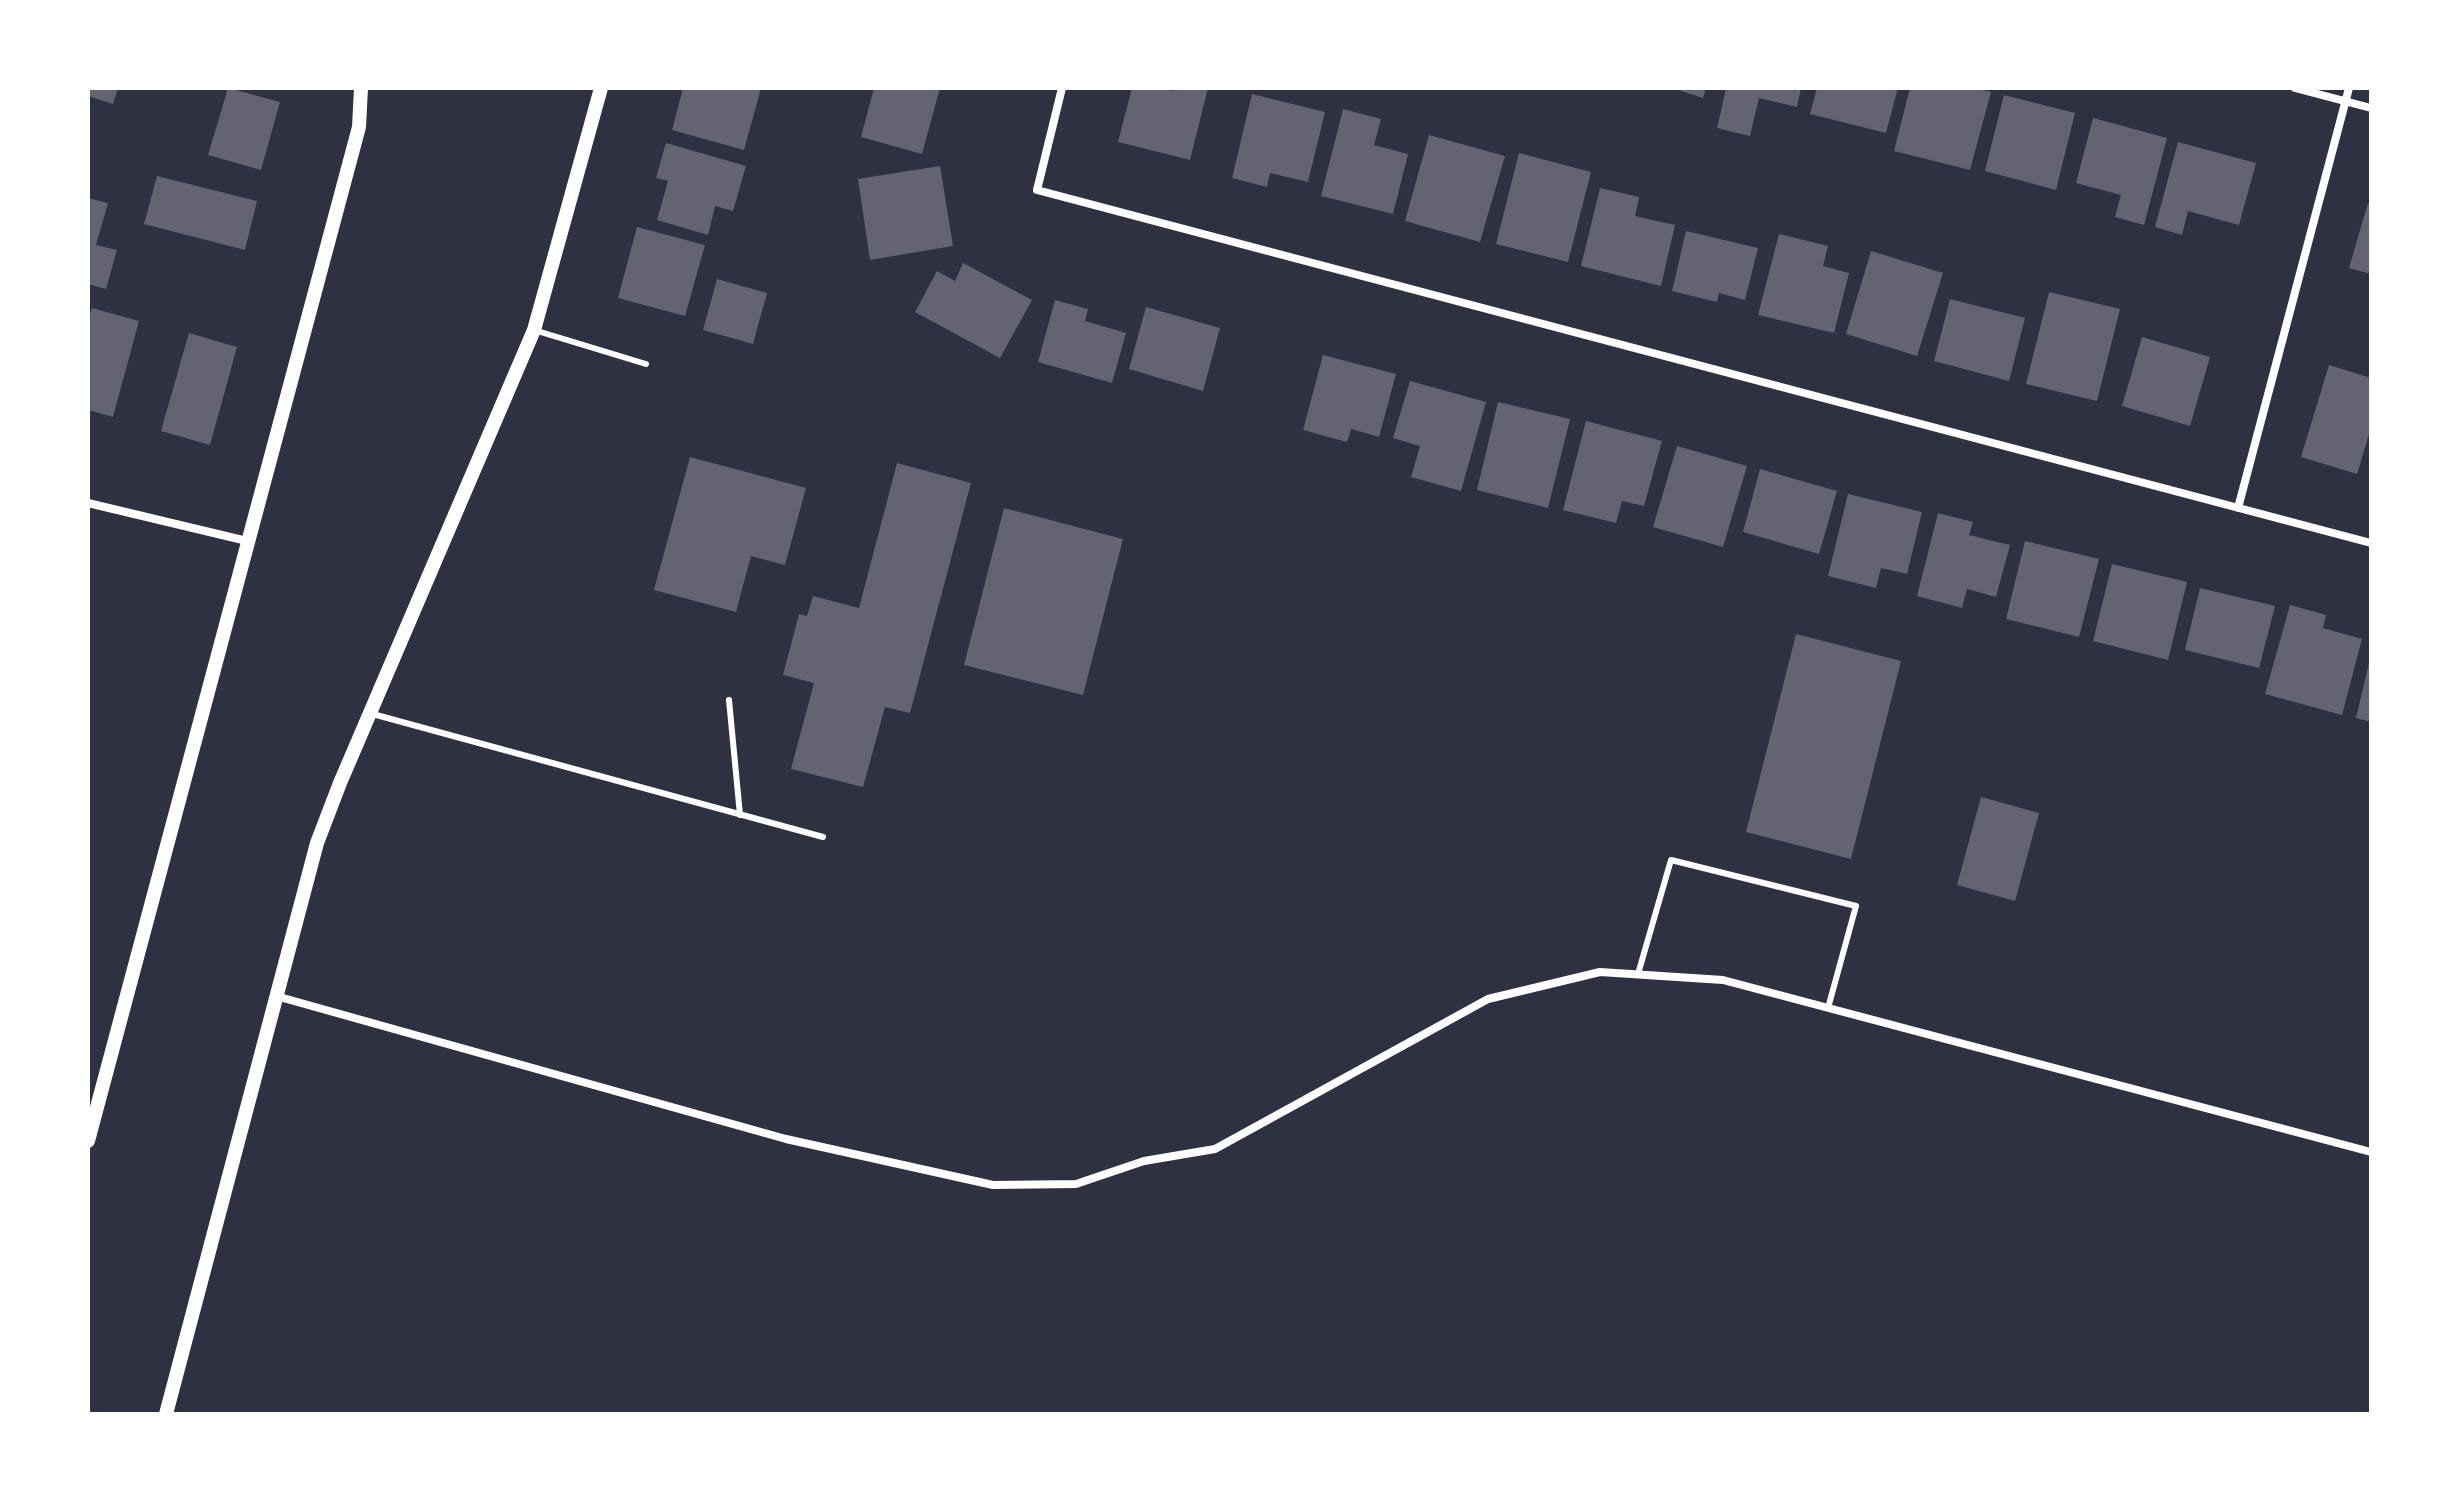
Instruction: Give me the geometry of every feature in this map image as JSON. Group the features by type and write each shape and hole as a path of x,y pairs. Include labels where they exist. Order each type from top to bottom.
{"street":[{"path":"88,1141 359,127 361,88"},
{"path":"166,1414 317,843 369,713 534,330 601,88"},
{"path":"1062,88 1037,190 2371,543"},
{"path":"2295,88 2371,108"},
{"path":"2238,508 2349,88"},
{"path":"88,503 247,541"},
{"path":"276,996 786,1139 993,1185 1076,1184 1144,1161 1215,1149 1488,999 1600,972 1723,980 2371,1152"}],"lane":[{"path":"534,330 646,364"},
{"path":"729,700 740,815"},
{"path":"369,713 823,837"},
{"path":"1638,974 1671,860 1856,906 1828,1008"}],"building":[{"path":"88,88 118,88 113,104 88,96"},
{"path":"228,88 280,102 261,170 208,155"},
{"path":"683,88 761,88 744,150 672,130"},
{"path":"874,88 940,88 922,154 861,137"},
{"path":"1132,88 1173,91 1174,88 1208,88 1190,160 1118,142"},
{"path":"1672,88 1706,88 1703,98"},
{"path":"1726,88 1801,88 1797,107 1759,98 1750,136 1717,128"},
{"path":"1817,88 1898,88 1886,133 1810,114"},
{"path":"1910,88 1974,88 1991,92 1970,170 1894,151"},
{"path":"1252,94 1325,112 1308,182 1270,173 1267,187 1232,178"},
{"path":"2004,95 2075,113 2056,190 1985,171"},
{"path":"1343,109 1381,119 1374,145 1408,154 1393,214 1321,196"},
{"path":"2093,118 2167,138 2144,225 2115,217 2121,195 2076,183"},
{"path":"1429,135 1505,156 1480,242 1405,221"},
{"path":"2178,142 2256,163 2239,225 2188,211 2182,235 2155,227"},
{"path":"666,143 746,166 733,211 715,206 708,235 657,220 668,181 656,178"},
{"path":"1519,153 1591,172 1568,262 1496,244"},
{"path":"940,166 953,246 870,260 858,179"},
{"path":"157,176 257,201 245,250 144,224"},
{"path":"1600,188 1639,197 1635,216 1675,225 1661,286 1581,266"},
{"path":"88,198 108,203 96,245 117,250 106,289 88,284"},
{"path":"2368,203 2371,204 2371,274 2349,268"},
{"path":"637,227 705,245 685,316 618,298"},
{"path":"1686,231 1758,248 1745,300 1719,293 1717,302 1672,291"},
{"path":"1779,234 1828,246 1823,266 1849,273 1834,333 1758,315"},
{"path":"1871,251 1943,273 1917,356 1846,334"},
{"path":"963,263 1032,300 1000,358 915,312 937,271 955,281"},
{"path":"717,279 767,293 753,344 703,330"},
{"path":"2049,292 2120,309 2097,401 2026,384"},
{"path":"1950,299 2025,318 2009,381 1934,361"},
{"path":"1055,300 1088,309 1085,321 1126,333 1112,383 1038,362"},
{"path":"1146,307 1220,328 1203,391 1129,369"},
{"path":"92,308 139,321 113,417 88,410 88,322"},
{"path":"189,333 237,347 210,445 161,431"},
{"path":"2142,337 2210,357 2190,426 2122,406"},
{"path":"1323,355 1396,374 1379,437 1351,429 1347,442 1303,430"},
{"path":"2329,365 2371,378 2371,428 2357,474 2301,457"},
{"path":"1410,381 1486,402 1461,491 1411,477 1420,446 1393,438"},
{"path":"1498,402 1570,419 1548,508 1477,490"},
{"path":"1586,421 1662,441 1644,506 1622,501 1616,523 1563,510"},
{"path":"1677,446 1747,466 1723,547 1653,527"},
{"path":"690,457 806,488 785,565 751,556 736,612 654,590"},
{"path":"897,463 971,483 910,713 885,707 863,787 791,769 814,683 783,675 799,614 807,616 813,596 859,608"},
{"path":"1760,469 1837,491 1819,554 1743,532"},
{"path":"1848,494 1922,512 1907,574 1881,568 1876,588 1828,576"},
{"path":"1004,508 1123,539 1083,695 964,665"},
{"path":"1938,513 1973,522 1969,535 2010,545 1996,597 1967,589 1962,608 1917,596"},
{"path":"2025,541 2099,559 2079,637 2006,619"},
{"path":"2112,564 2187,582 2168,660 2093,641"},
{"path":"2200,588 2275,606 2259,668 2185,650"},
{"path":"2290,605 2326,615 2323,628 2362,639 2342,715 2265,694"},
{"path":"1796,634 1901,661 1851,859 1746,832"},
{"path":"2371,660 2371,722 2356,718"},
{"path":"1981,797 2039,813 2015,901 1957,885"}]}
